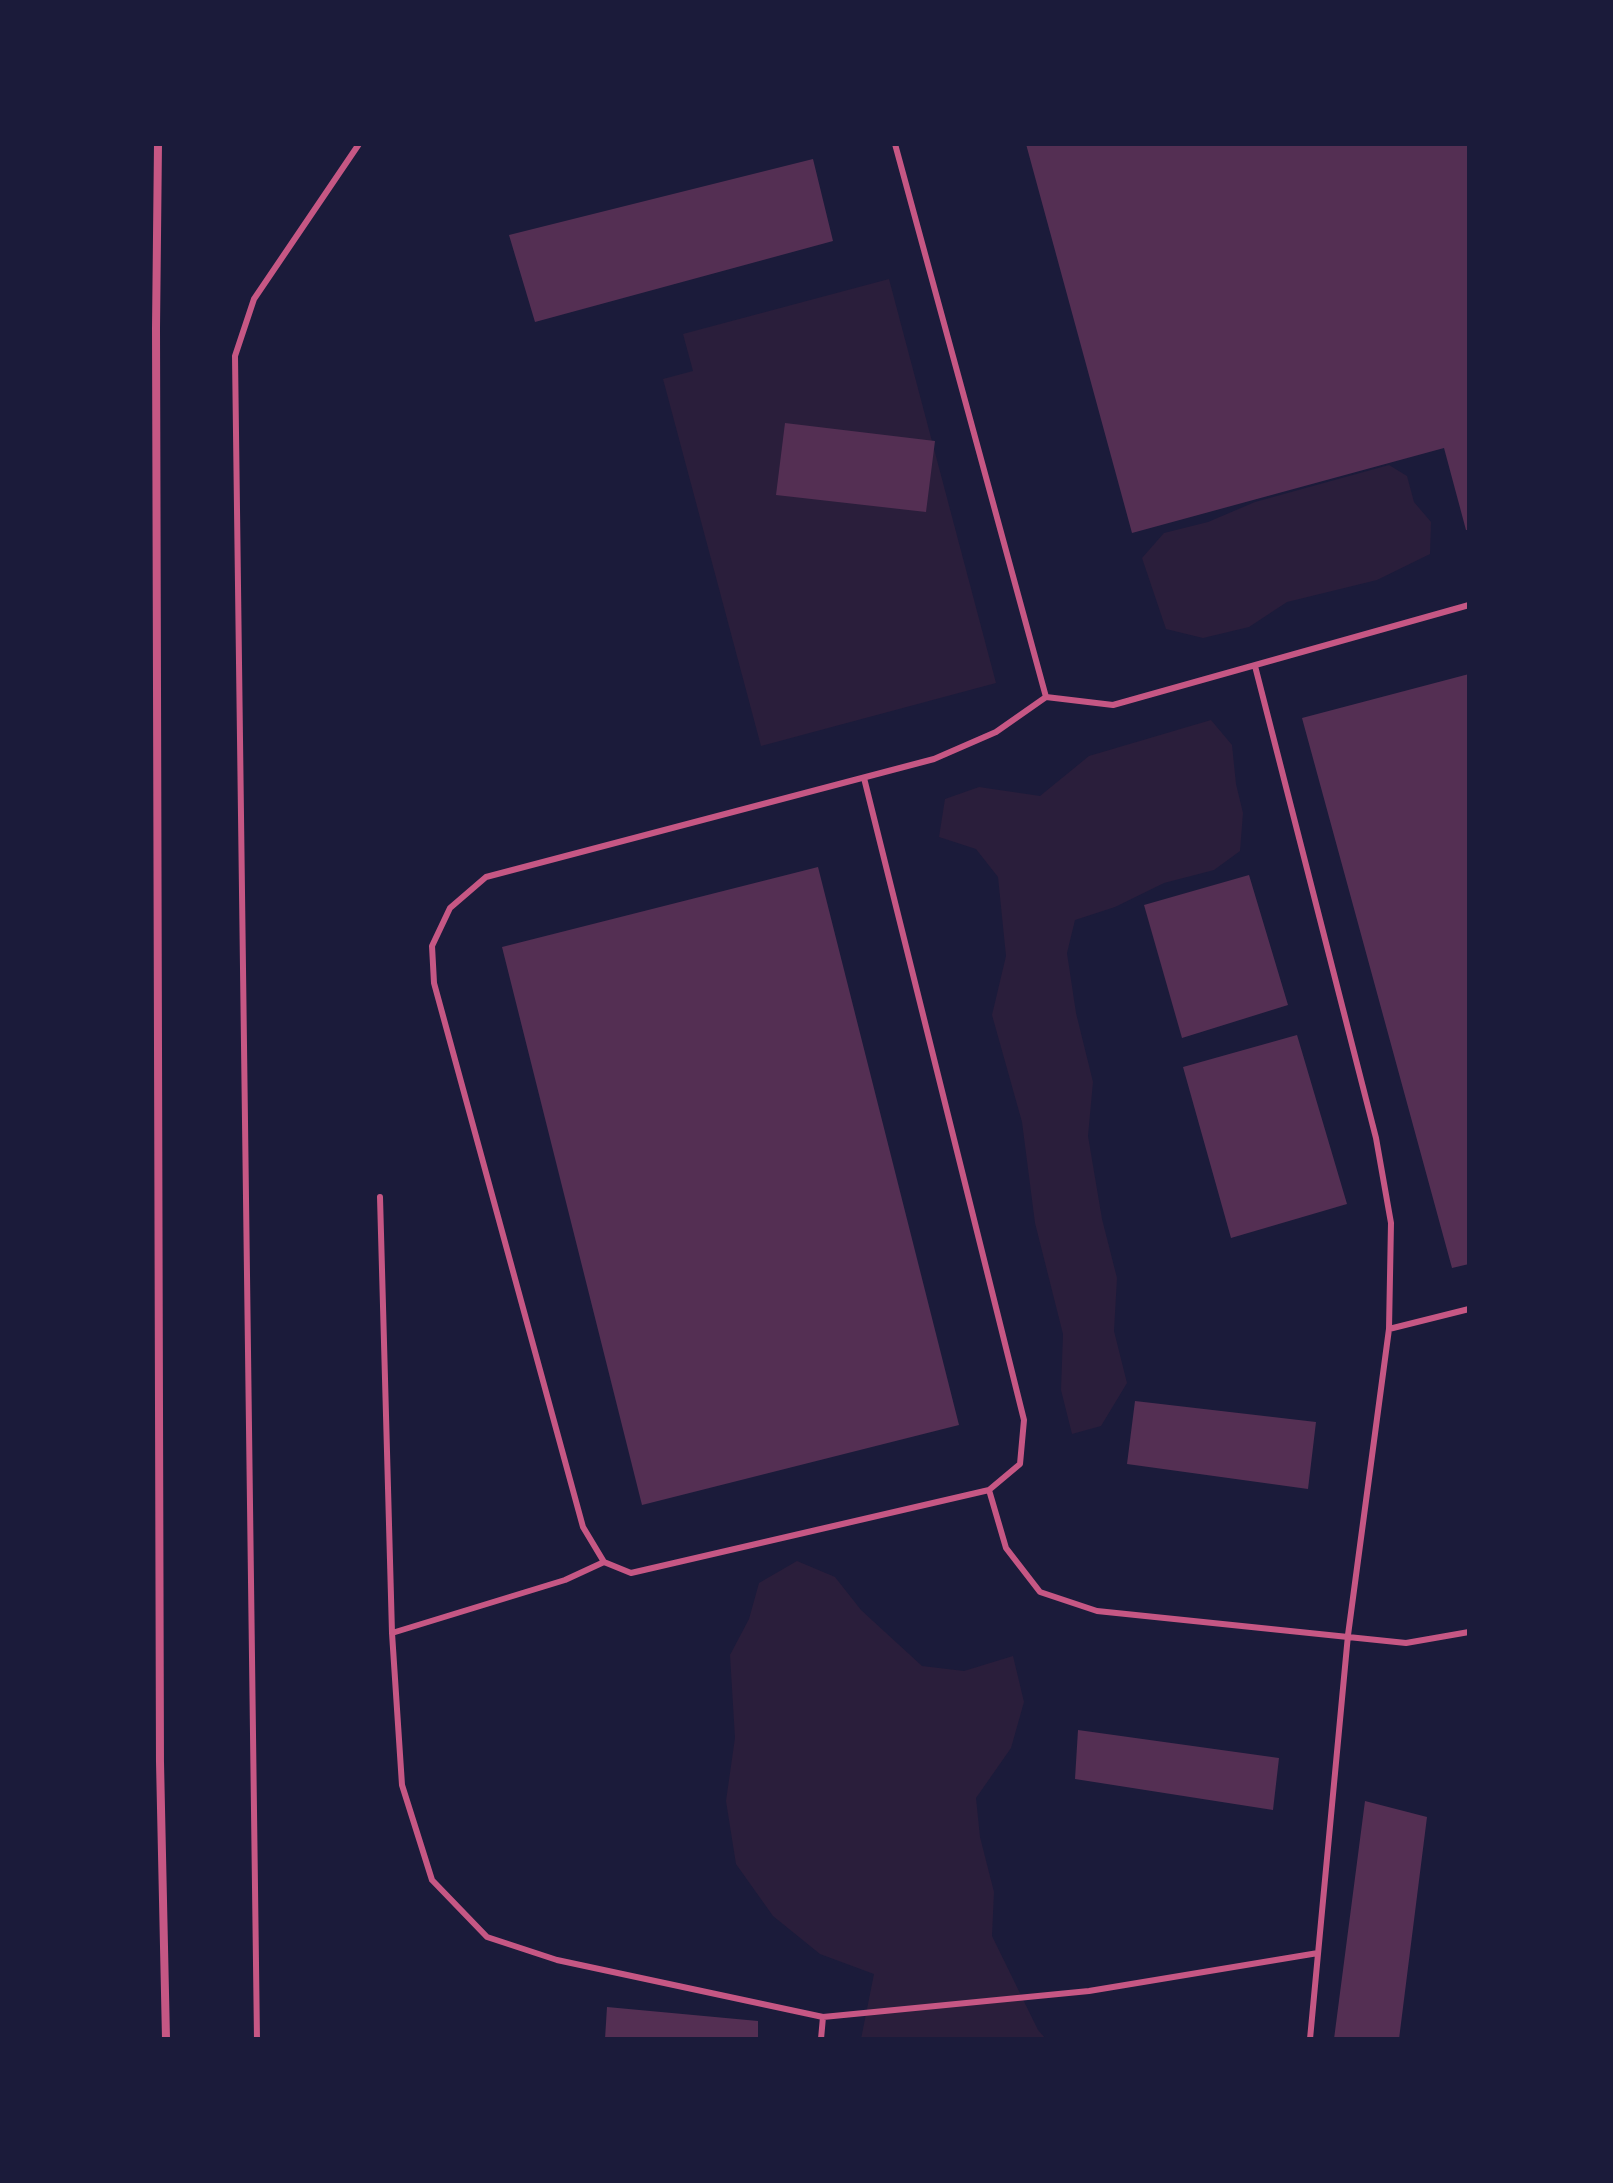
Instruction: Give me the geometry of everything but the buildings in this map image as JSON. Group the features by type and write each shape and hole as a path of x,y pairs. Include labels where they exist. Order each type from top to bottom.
{"street":[{"path":"158,144 160,1762 166,2039"}],"lane":[{"path":"257,2039 235,356 254,299 359,144"},
{"path":"895,144 1046,697"},
{"path":"864,778 1024,1420 1020,1464 989,1490 631,1573 604,1562 583,1527 434,983 432,946 450,908 486,877 934,759 996,732 1046,697 1113,705 1469,605"},
{"path":"1255,666 1376,1138 1391,1223 1389,1329 1348,1635 1310,2039"},
{"path":"380,1197 392,1633 402,1785 432,1880 487,1937 557,1960 823,2017 1089,1991 1318,1953"},
{"path":"1389,1329 1469,1309"},
{"path":"989,1490 1006,1548 1040,1592 1097,1611 1406,1643 1469,1632"},
{"path":"392,1633 565,1580 604,1562"},
{"path":"821,2039 823,2017"}],"shaded area":[{"path":"889,279 996,683 761,746 663,379 693,371 683,334"},
{"path":"1389,465 1407,476 1414,502 1431,522 1430,554 1377,580 1287,602 1249,627 1203,638 1166,629 1142,558 1164,533 1208,522 1255,502"},
{"path":"1211,720 1232,745 1243,813 1240,851 1214,870 1164,883 1115,907 1075,920 1067,953 1076,1013 1093,1082 1088,1136 1102,1219 1117,1278 1114,1331 1127,1383 1101,1426 1072,1434 1061,1390 1063,1334 1035,1223 1022,1122 992,1015 1006,956 998,877 976,849 939,837 945,799 979,787 1040,796 1089,756"},
{"path":"797,1561 835,1577 861,1610 922,1666 964,1671 1013,1656 1024,1702 1011,1748 976,1798 980,1837 994,1892 992,1936 1038,2030 1046,2039 861,2039 874,1974 820,1954 773,1916 736,1864 726,1801 735,1738 730,1655 749,1619 759,1583"}]}
